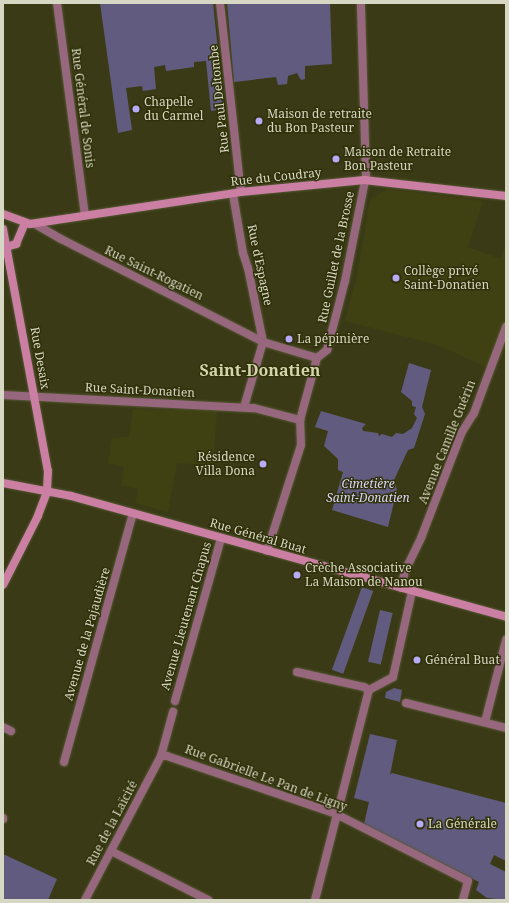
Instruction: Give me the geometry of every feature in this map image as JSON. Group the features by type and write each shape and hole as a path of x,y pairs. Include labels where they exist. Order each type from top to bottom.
{"street":[{"name":"Rue Général de Sonis","path":"57,3 85,215"},
{"name":"Rue Paul Deltombe","path":"220,3 235,139 237,193"},
{"name":"Rue Guillet de la Brosse","path":"317,358 327,350 345,281 364,180 361,3"},
{"name":"Rue du Coudray","path":"3,214 25,223 35,224 85,215 237,193 364,180 506,196"},
{"name":"Rue d'Espagne","path":"237,193 243,253 248,268 263,342"},
{"path":"5,248 17,242 25,223"},
{"name":"Rue Saint-Rogatien","path":"35,224 61,239 263,342 317,358"},
{"name":"Rue Desaix","path":"3,230 5,248 48,471 46,492 35,523 3,585"},
{"name":"Avenue Camille Guérin","path":"401,588 405,571 421,538 462,432 474,413 506,327"},
{"path":"244,407 263,342"},
{"path":"267,551 301,445 300,420 317,358"},
{"name":"Rue Saint-Donatien","path":"3,395 35,398 244,407 300,420"},
{"name":"Rue Général Buat","path":"3,483 134,513 506,617"},
{"name":"Avenue de la Pajaudière","path":"64,762 134,513"},
{"name":"Avenue Lieutenant Chapus","path":"175,701 221,538"},
{"path":"297,672 366,688 393,677 412,591"},
{"path":"485,722 506,640"},
{"path":"315,900 366,688"},
{"path":"406,703 506,728"},
{"name":"Rue de la Laïcité","path":"84,900 161,756 173,712"},
{"path":"3,727 11,731"},
{"name":"Rue Gabrielle Le Pan de Ligny","path":"161,756 167,756 336,814 468,882 463,900"},
{"path":"111,851 208,900"}],"shaded area":[{"name":"Collège privé Saint-Donatien","path":"387,189 483,201 468,247 501,259 506,241 506,320 488,368 438,345 345,321 357,276 370,200"},
{"path":"133,409 217,411 213,465 177,463 168,512 135,503 139,489 121,485 124,467 108,463 112,438 129,437"}],"green space":[{"path":"100,3 213,3 224,109 211,111 206,61 194,62 194,67 166,71 165,65 154,67 156,89 143,91 142,86 126,88 132,130 118,133"},
{"path":"227,3 330,3 332,64 305,66 305,79 301,80 297,73 288,76 287,84 278,85 276,77 234,82"},
{"name":"Cimetière Saint-Donatien","path":"409,363 431,370 422,407 425,414 414,448 408,450 394,480 397,490 388,527 332,510 343,472 338,470 338,459 324,446 328,431 315,427 321,411 366,424 362,428 363,431 378,433 379,436 382,434 392,437 396,433 403,434 412,428 417,418 414,414 416,407 412,406 412,401 401,392"},
{"path":"362,587 373,591 343,674 332,670"},
{"path":"380,610 393,613 381,665 368,662"},
{"path":"394,688 402,690 400,702 385,698 386,692"},
{"path":"370,734 397,740 390,775 392,773 506,803 506,861 494,855 490,864 506,872 506,900 487,898 476,890 479,882 364,824 369,802 354,798"},
{"path":"3,854 57,879 48,900 3,900"}],"place":[{"name":"Chapelle du Carmel","path":"136,109"},
{"name":"Maison de retraite du Bon Pasteur","path":"259,121"},
{"name":"Maison de Retraite Bon Pasteur","path":"336,159"},
{"name":"Collège privé Saint-Donatien","path":"396,278"},
{"name":"La pépinière","path":"289,339"},
{"name":"Résidence Villa Dona","path":"263,464"},
{"name":"Crèche Associative La Maison de Nanou","path":"297,575"},
{"name":"Général Buat","path":"417,660"},
{"name":"La Générale","path":"420,824"}],"district":[{"name":"Saint-Donatien","path":"260,370"}]}
